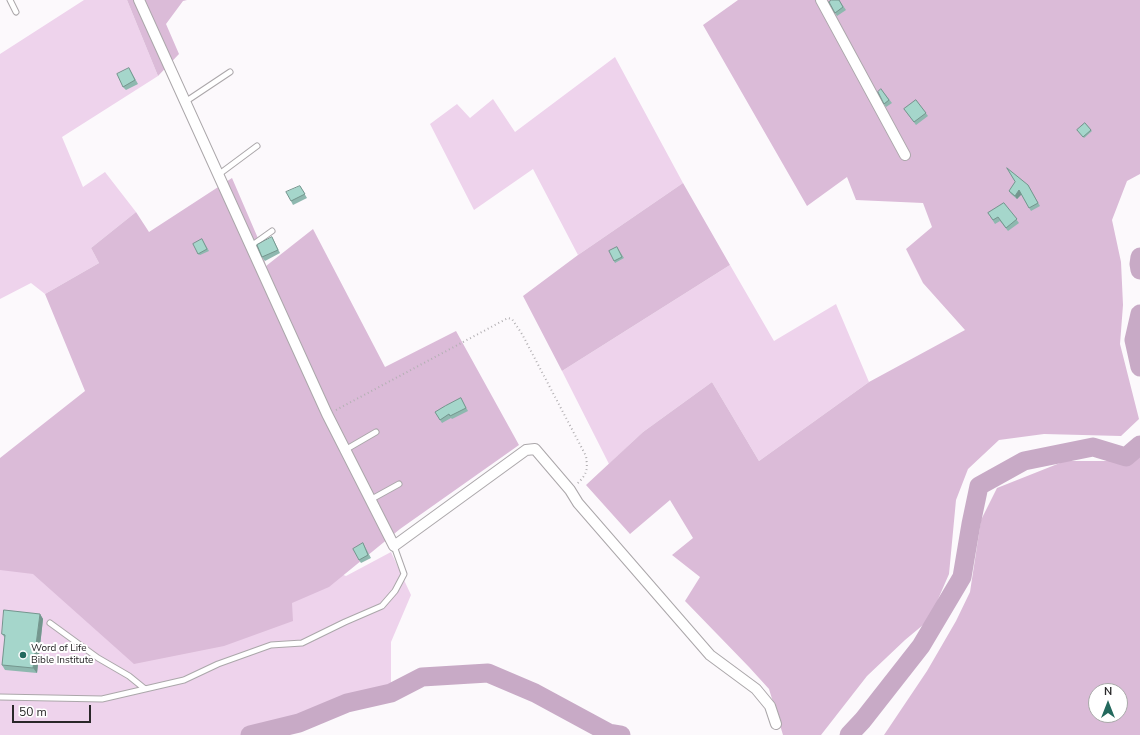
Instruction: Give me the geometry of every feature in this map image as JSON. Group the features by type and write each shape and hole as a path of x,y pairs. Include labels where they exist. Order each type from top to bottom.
{"street":[{"path":"139,0 327,414 394,546 526,450 535,450 570,490 578,503 710,655 756,689 770,706 776,724"},
{"path":"821,0 905,156"}],"lane":[{"path":"10,0 16,12"},
{"path":"185,102 230,72"},
{"path":"218,175 257,146"},
{"path":"250,246 272,231"},
{"path":"345,450 376,432"},
{"path":"370,500 399,484"},
{"path":"0,697 102,699 184,680 218,664 270,645 302,643 382,606 395,591 404,574 394,546"},
{"path":"50,623 98,658 129,676 145,689"}],"path":[{"path":"327,414 508,318 512,319 522,334 586,456 588,469 583,478 570,490"}],"shaded area":[{"path":"84,0 127,0 158,76 62,137 83,187 105,172 136,212 91,248 99,263 45,294 31,283 0,299 0,54"},
{"path":"127,0 187,0 183,1 166,24 179,54 158,76"},
{"path":"738,0 1140,0 1140,174 1127,181 1112,220 1121,262 1123,305 1120,344 1139,419 1121,436 1044,434 999,440 968,469 956,500 949,574 929,620 905,640 867,676 821,735 783,735 769,689 685,601 700,577 672,555 693,538 670,500 630,534 586,485 643,432 712,382 759,461 869,382 965,330 923,283 906,249 932,227 923,203 856,200 847,177 807,206 703,25"},
{"path":"615,57 683,183 578,255 533,169 474,210 430,124 457,104 470,118 493,99 515,132"},
{"path":"232,178 260,243 266,266 313,229 385,367 456,331 519,445 400,529 329,587 292,603 293,621 224,646 134,664 33,574 0,570 0,458 85,391 45,294 99,263 91,248 136,212 149,232"},
{"path":"683,183 730,265 562,371 523,296 578,255"},
{"path":"730,265 774,341 836,304 869,382 759,461 712,382 643,432 609,464 562,371"},
{"path":"1140,455 1140,735 884,735 927,671 956,621 970,592 981,520 997,488 1065,461 1109,461"},
{"path":"391,552 411,595 391,642 391,693 347,703 299,723 250,735 0,735 0,557 326,568 346,576"}],"building":[{"path":"832,0 839,0 843,7 835,13 829,2"},
{"path":"129,68 135,80 123,87 117,74"},
{"path":"881,89 889,100 884,104 878,92"},
{"path":"916,100 926,113 914,122 904,109"},
{"path":"1085,123 1091,130 1083,137 1077,130"},
{"path":"1007,168 1028,185 1038,203 1029,208 1019,190 1015,196 1009,191 1015,182"},
{"path":"300,186 305,194 291,201 286,192"},
{"path":"1004,203 1017,219 1006,228 998,217 993,220 988,213"},
{"path":"272,237 278,250 262,257 257,245"},
{"path":"202,239 207,249 198,254 193,244"},
{"path":"617,247 622,257 614,261 609,251"},
{"path":"461,398 466,408 450,416 449,414 440,420 435,412"},
{"path":"363,543 368,555 359,560 353,549"},
{"name":"Word of Life Bible Institute","path":"4,610 40,614 33,668 2,665 5,635 2,634"}],"waterway":[{"path":"1140,257 1140,270"},
{"path":"1140,314 1134,340 1140,367"},
{"path":"849,735 863,720 921,646 962,577 979,486 1024,461 1093,447 1126,457 1140,445"},
{"path":"250,735 299,723 347,703 391,693 422,677 488,673 535,693 609,733 621,735"}],"place":[{"name":"Word of Life Bible Institute","path":"23,655"}]}
